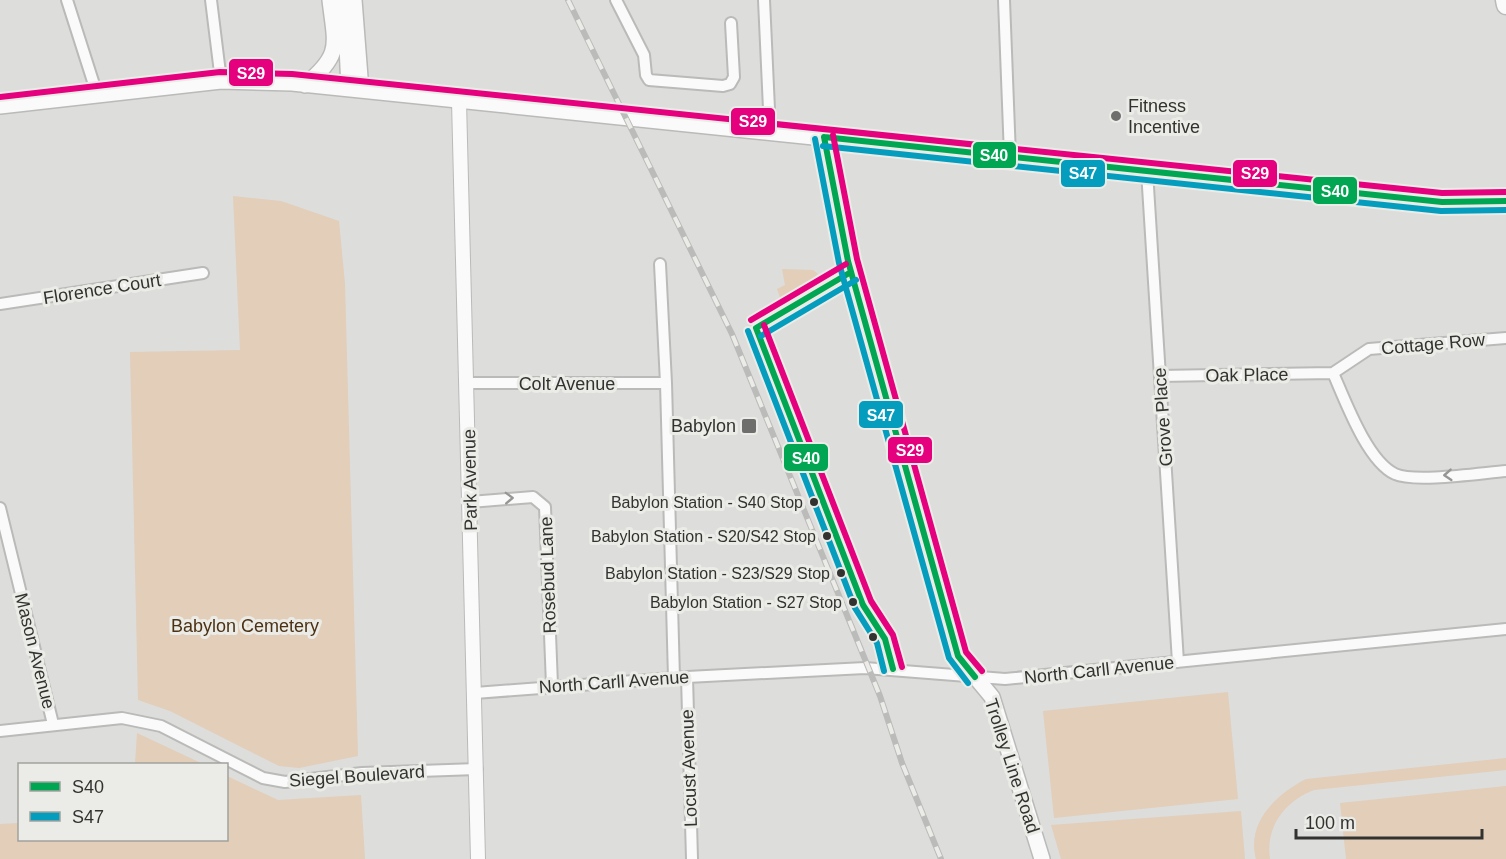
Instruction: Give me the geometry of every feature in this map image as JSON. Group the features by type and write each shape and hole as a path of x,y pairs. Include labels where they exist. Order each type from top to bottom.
{"main road":[{"path":"305,84 325,68 335,49 330,0"},
{"path":"340,0 355,89"},
{"path":"354,0 355,89"},
{"path":"1504,0 1506,5"},
{"path":"0,106 221,81 305,84 1442,202 1506,201"},
{"name":"Trolley Line Road","path":"824,137 848,261 958,656 992,697 1042,859"}],"street":[{"path":"67,0 97,94"},
{"path":"211,0 221,81"},
{"path":"615,0 644,55 646,75 650,80 723,87 730,84 734,77 731,23"},
{"path":"764,0 770,131"},
{"path":"1004,0 1010,156"},
{"name":"Park Avenue","path":"459,101 476,693 478,859"},
{"name":"Grove Place","path":"1147,171 1178,662"},
{"path":"660,264 666,383 674,678"},
{"name":"Florence Court","path":"0,304 203,273"},
{"name":"Cottage Row","path":"1333,373 1369,349 1506,338"},
{"path":"1333,373 1356,423 1380,463 1396,474 1419,477 1506,471"},
{"name":"Oak Place","path":"1160,376 1333,373"},
{"name":"Colt Avenue","path":"467,383 666,383"},
{"name":"Rosebud Lane","path":"470,502 533,497 545,507 552,686"},
{"name":"Mason Avenue","path":"0,508 53,724"},
{"name":"North Carll Avenue","path":"476,693 687,677 865,668 1005,679 1506,629"},
{"name":"Locust Avenue","path":"687,677 692,859"},
{"name":"Siegel Boulevard","path":"0,731 122,718 161,726 263,778 285,782 362,773 477,769"}],"green space":[{"name":"Babylon Cemetery","path":"233,196 281,201 339,221 345,284 358,756 299,768 279,766 170,711 138,700 130,352 240,350"},
{"path":"782,269 813,270 818,274 782,303 777,289 785,285"},
{"path":"1228,692 1238,799 1054,818 1043,711"},
{"path":"137,733 201,763 135,763"},
{"path":"1506,758 1506,770 1314,790 1294,801 1279,817 1271,836 1270,859 1256,859 1254,846 1256,833 1266,811 1295,785 1306,779"},
{"path":"228,776 278,800 361,795 365,859 0,859 0,824 18,823 18,841 228,841"},
{"path":"1506,786 1506,859 1346,859 1340,803"},
{"path":"1241,811 1245,859 1061,859 1051,825"}],"railway":[{"path":"568,0 732,334 880,696 902,763 941,859"}],"transit line":[{"name":"S29","path":"0,97 220,72 292,74 1442,193 1506,192"},
{"name":"S29","path":"833,135 857,259 966,652 982,671"},
{"name":"S40","path":"824,137 1442,202 1506,201"},
{"name":"S40","path":"824,137 848,261 958,656 975,677"},
{"name":"S47","path":"815,139 839,263 949,658 968,683"},
{"name":"S47","path":"823,146 1441,211 1506,210"},
{"name":"S29","path":"751,320 846,264"},
{"name":"S40","path":"756,328 851,272"},
{"name":"S47","path":"761,336 856,280"},
{"name":"S29","path":"764,325 871,601 893,635 902,667"},
{"name":"S40","path":"756,328 863,605 885,639 893,669"},
{"name":"S47","path":"748,331 855,608 877,643 884,671"}],"place":[{"name":"Fitness Incentive","path":"1116,116"},
{"name":"Babylon","path":"749,426"},
{"name":"Babylon Station - S40 Stop","path":"814,502"},
{"name":"Babylon Station - S20/S42 Stop","path":"827,536"},
{"name":"Babylon Station - S23/S29 Stop","path":"841,573"},
{"name":"Babylon Station - S27 Stop","path":"853,602"}]}
